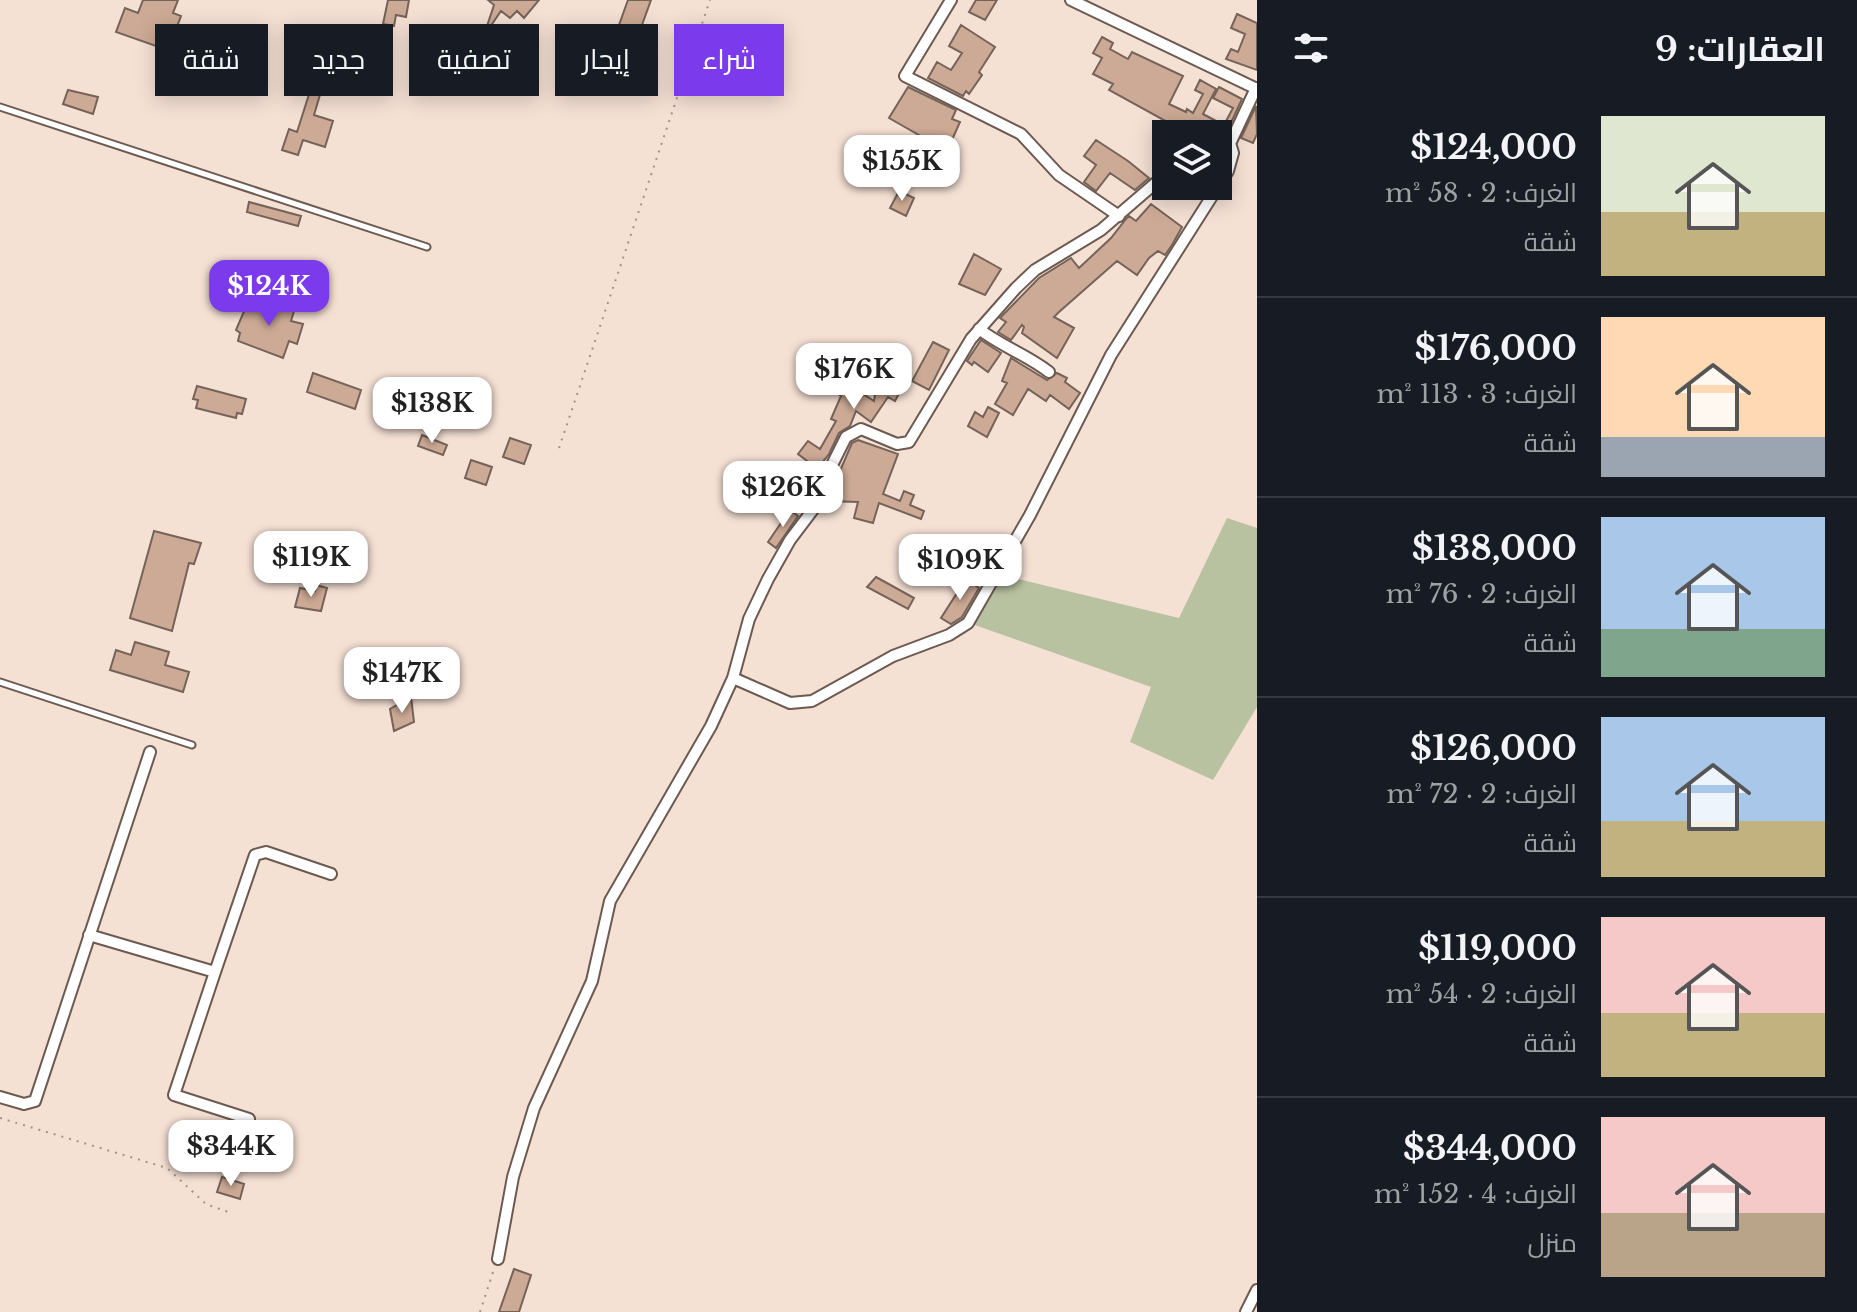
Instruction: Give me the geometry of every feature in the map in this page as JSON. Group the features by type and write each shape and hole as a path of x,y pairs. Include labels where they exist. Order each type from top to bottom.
{"street":[{"path":"951,0 905,76 1021,134 1059,175 1119,216"},
{"path":"1071,0 1257,89 1232,139"},
{"path":"498,1259 513,1177 534,1108 592,981 610,901 711,726 733,678 749,619 790,540 818,503 827,475 846,437 861,429 897,444 909,442 979,329 1035,270 1119,216 1152,187"},
{"path":"733,678 790,703 812,701 893,656 949,635 968,623 1030,515 1111,355 1210,200"},
{"path":"979,329 994,340 1026,354 1049,372"},
{"path":"0,1097 24,1104 35,1101 150,752"},
{"path":"249,1119 174,1095 215,972 255,855 266,852 331,874"},
{"path":"89,935 215,972"},
{"path":"1246,1312 1257,1290"}],"lane":[{"path":"0,107 427,247"},
{"path":"0,682 192,745"}],"path":[{"path":"559,448 710,0"},
{"path":"0,1118 167,1168 206,1204 228,1212"},
{"path":"480,1312 498,1259"}],"green space":[{"path":"1227,518 1257,528 1257,707 1213,780 1130,742 1151,687 969,623 998,574 1179,618"}],"building":[{"path":"143,0 178,0 173,13 181,16 178,24 155,24 155,46 116,32 125,8 138,13"},
{"path":"388,0 409,0 406,17 396,15 394,26 383,24"},
{"path":"488,0 539,0 524,18 517,11 510,18 501,11 492,24 488,24 494,5"},
{"path":"628,0 651,0 642,24 619,24"},
{"path":"976,0 997,0 985,20 969,12"},
{"path":"1237,14 1257,23 1257,70 1226,59 1231,49 1238,52 1245,34 1231,28"},
{"path":"961,25 995,47 979,72 982,75 969,94 966,91 963,96 928,78 937,62 951,70 962,53 949,46"},
{"path":"1102,37 1113,43 1110,49 1128,59 1132,52 1183,76 1169,104 1186,112 1187,109 1193,113 1203,94 1195,90 1200,80 1216,89 1203,114 1214,120 1164,120 1109,90 1113,84 1093,74 1102,58 1093,53"},
{"path":"908,87 956,110 952,119 960,122 947,151 889,118"},
{"path":"1219,87 1242,99 1232,121 1227,120 1233,108 1213,98"},
{"path":"68,90 98,97 93,114 63,104"},
{"path":"308,96 320,96 314,115 333,121 325,147 303,140 298,155 282,150 289,129 297,132"},
{"path":"1256,106 1257,134 1253,143 1241,138"},
{"path":"1096,140 1149,178 1135,190 1110,173 1096,191 1084,182 1096,165 1084,156"},
{"path":"899,191 914,198 906,216 890,208"},
{"path":"249,202 301,216 298,226 247,212"},
{"path":"1151,204 1182,227 1172,245 1165,255 1158,251 1149,258 1137,275 1117,261 1059,312 1054,317 1074,328 1057,358 1022,333 1022,325 1011,340 998,332 1006,322 1000,318 1039,278 1071,258 1079,268 1129,216 1136,221"},
{"path":"974,254 1001,269 985,295 959,284"},
{"path":"248,302 267,307 268,303 294,311 291,321 303,324 297,344 289,341 283,358 238,341 240,333 236,330"},
{"path":"981,340 1001,353 988,372 967,361"},
{"path":"933,342 949,350 929,390 912,381"},
{"path":"1011,358 1047,380 1057,373 1067,378 1065,382 1080,393 1069,409 1050,395 1046,401 1028,389 1013,415 995,404 1007,383 1002,381"},
{"path":"880,364 907,378 895,401 888,397 871,422 856,411 850,426 839,433 829,454 813,474 808,470 811,464 798,454 808,441 820,449 836,421 831,419 841,396 832,390 839,378 874,401"},
{"path":"313,373 361,390 355,409 307,392"},
{"path":"197,386 246,399 242,414 237,413 236,418 196,408 198,400 193,399"},
{"path":"988,407 999,413 987,437 968,426 975,412 983,417"},
{"path":"422,435 447,445 443,455 418,446"},
{"path":"510,438 531,445 524,464 503,457"},
{"path":"858,440 898,454 883,494 900,501 904,491 914,495 910,505 924,511 921,519 879,503 873,523 854,518 858,502 827,501 852,443"},
{"path":"471,460 492,467 486,485 465,478"},
{"path":"790,510 798,516 776,548 768,542"},
{"path":"154,531 201,543 194,564 189,563 172,631 130,618"},
{"path":"910,541 942,564 933,576 901,553"},
{"path":"876,577 914,598 908,609 867,587"},
{"path":"966,579 979,588 962,617 951,624 941,618"},
{"path":"316,585 327,588 321,611 295,607 300,588 315,591"},
{"path":"135,642 169,652 165,665 189,672 183,692 110,670 116,650 131,655"},
{"path":"411,697 414,722 394,731 390,709"},
{"path":"222,1177 244,1184 240,1199 217,1192"},
{"path":"514,1269 531,1275 519,1312 499,1312"}]}
